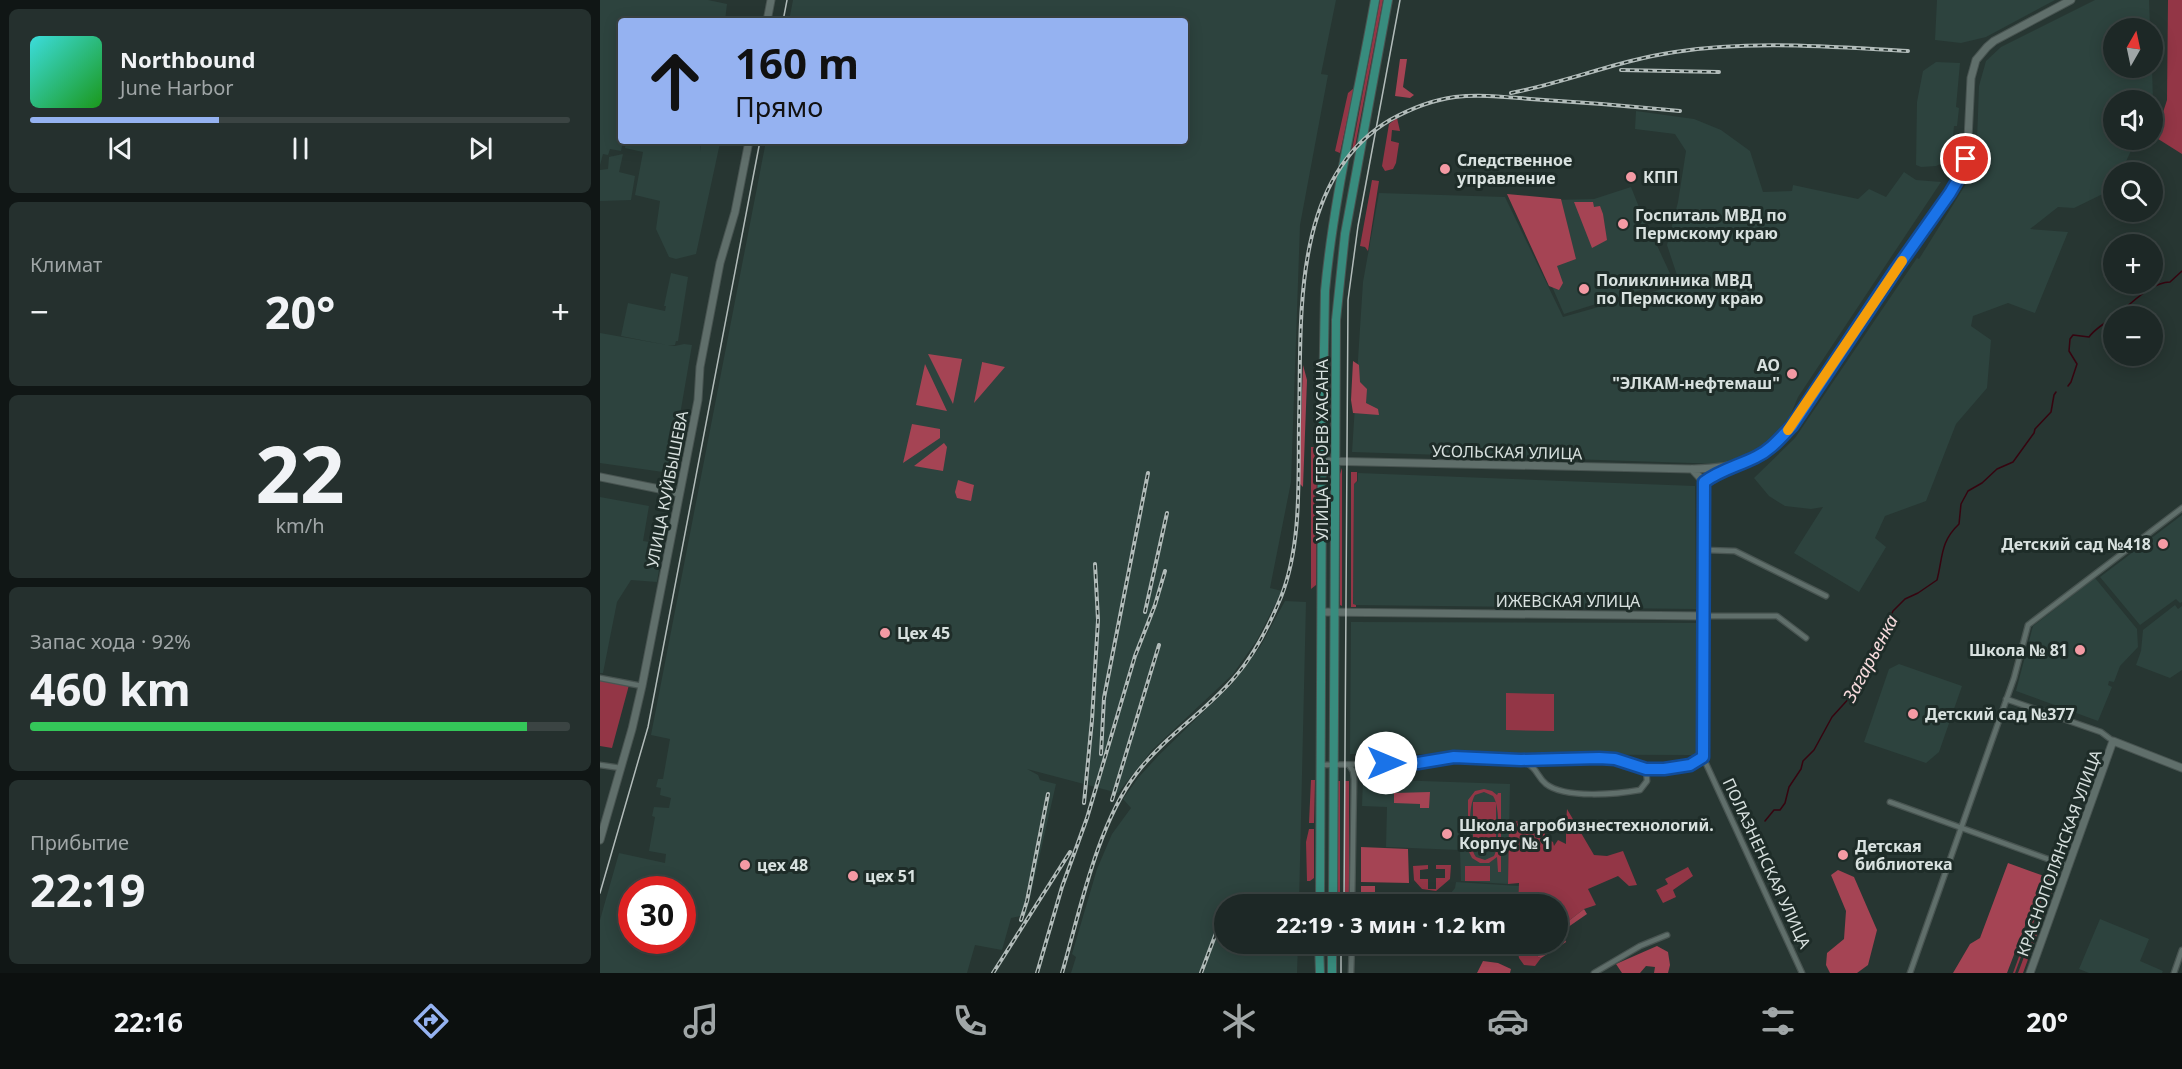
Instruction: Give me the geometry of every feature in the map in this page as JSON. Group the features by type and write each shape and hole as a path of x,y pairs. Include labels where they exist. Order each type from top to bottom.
{"main road":[{"name":"УЛИЦА ГЕРОЕВ ХАСАНА","path":"1320,894 1324,319 1328,264 1375,0"},
{"name":"УЛИЦА ГЕРОЕВ ХАСАНА","path":"1333,894 1336,320 1341,265 1388,0"},
{"path":"1319,954 1320,973"},
{"path":"1332,954 1332,973"}],"street":[{"path":"768,18 771,0"},
{"path":"1692,469 1704,482 1717,472 1758,456 1771,447 1792,426 1957,183 1966,159 1971,78 1976,60 1994,41 2071,0"},
{"name":"УЛИЦА КУЙБЫШЕВА","path":"600,840 642,686 698,400 700,367 720,262 735,212 748,144"},
{"name":"УСОЛЬСКАЯ УЛИЦА","path":"1322,461 1692,469"},
{"path":"1692,469 1731,467"},
{"path":"600,477 680,493"},
{"name":"ПОЛАЗНЕНСКАЯ УЛИЦА","path":"1704,482 1703,757 1802,973"},
{"path":"1910,973 2014,678 2028,625 2182,507"},
{"path":"1705,550 1735,551 1826,596"},
{"name":"ИЖЕВСКАЯ УЛИЦА","path":"1322,612 1778,616 1806,638"},
{"path":"600,678 642,686"},
{"path":"2006,699 2101,732 2113,741 2182,768"},
{"name":"КРАСНОПОЛЯНСКАЯ УЛИЦА","path":"2030,973 2113,741"},
{"path":"1321,765 1418,763 1454,757 1521,760 1599,758 1615,759 1646,769 1678,768 1690,765 1703,757"},
{"path":"1521,760 1534,767 1545,783 1556,789 1570,792 1624,793 1640,790 1647,781 1646,769"},
{"path":"600,765 621,768"},
{"path":"1349,765 1354,779 1352,894"},
{"path":"1890,802 2067,866"},
{"path":"1594,973 1640,946 1667,935"},
{"path":"2174,973 2182,950"},
{"path":"1352,954 1352,973"}],"shaded area":[{"path":"600,0 708,0 727,4 725,18 618,18 618,144 622,144 621,151 610,149 608,155 603,154 600,165"},
{"path":"793,0 1336,0 1321,74 1328,75 1300,225 1291,482 1270,588 1282,591 1257,640 1233,674 1152,750 1118,793 1027,769 1038,775 1040,780 1056,784 1026,915 1011,918 1002,950 975,945 967,973 600,973 600,920 619,853 665,863 666,854 649,851 655,817 652,816 654,807 669,808 671,798 660,795 661,788 656,787 658,779 663,779 670,739 651,735 765,144 1188,144 1188,18 790,18"},
{"path":"1380,0 1383,0 1355,147 1352,150"},
{"path":"1937,0 2055,0 1986,37 1961,43 1935,40"},
{"path":"2095,0 2149,0 2150,18 2103,18 2103,78 2152,78 2153,90 2103,90 2103,150 2131,150 2126,162 2103,162 2103,194 2074,208 2058,207 2030,229 2068,232 2035,313 2008,303 1973,316 1971,326 1991,340 1987,388 1956,424 1926,501 1885,516 1875,538 1886,547 1859,592 1794,553 1823,507 1811,509 1785,506 1769,496 1754,478 1795,438 1917,258 1919,259 1976,168 1979,86 1986,61 2001,47"},
{"path":"2168,0 2182,0 2182,154 2163,142 2163,112 2167,100"},
{"path":"1400,59 1407,59 1403,87 1414,95 1410,98 1395,96"},
{"path":"1936,62 1960,63 1956,107 1959,108 1957,126 1954,126 1951,159 1936,166 1921,167 1916,165 1917,102 1923,71"},
{"path":"1354,88 1340,153 1335,151 1348,93"},
{"path":"1636,111 1694,119 1721,130 1750,151 1763,192 1792,191 1793,185 1858,199 1869,189 1886,197 1904,172 1916,180 1941,182 1798,397 1778,437 1763,447 1722,464 1352,452 1363,282 1379,193 1505,197 1563,317 1680,284 1667,245 1678,202 1686,151 1675,134 1635,129"},
{"path":"1397,118 1400,131 1392,130 1391,141 1399,143 1396,163 1393,169 1385,171 1382,166 1389,124"},
{"path":"626,144 701,144 700,152 701,144 720,144 696,254 676,259 669,257 656,229 660,201 635,195 643,152 625,148"},
{"path":"623,154 619,172 635,176 631,200 600,201 600,170 608,169 609,157"},
{"path":"1372,180 1379,181 1368,251 1365,247 1360,246"},
{"path":"1631,187 1652,240 1654,239 1673,280 1564,314 1541,261 1553,200 1594,199"},
{"path":"1507,194 1561,199 1576,259 1557,266 1563,283 1559,290 1549,286"},
{"path":"1574,202 1593,202 1594,207 1600,206 1607,240 1592,248"},
{"path":"671,273 688,277 678,341 675,345 668,345 675,346 684,344 692,345 670,473 600,463 600,333 667,345 621,336 628,303 665,311"},
{"path":"928,354 962,359 953,404"},
{"path":"1353,361 1359,365 1360,382 1367,389 1366,403 1378,409 1379,415 1353,413 1351,400"},
{"path":"982,363 1005,367 974,403"},
{"path":"925,364 947,411 916,405"},
{"path":"1303,365 1307,380 1303,487 1299,483"},
{"path":"912,424 940,429 940,438 903,463"},
{"path":"944,443 947,447 943,471 914,466"},
{"path":"1311,447 1317,447 1316,585 1311,589"},
{"path":"1342,468 1342,606 1340,605 1340,474"},
{"path":"1351,472 1357,472 1357,481 1354,484 1353,604 1356,607 1351,607"},
{"path":"1358,473 1695,486 1696,609 1353,605 1354,484 1358,481"},
{"path":"958,480 974,485 971,501 957,498 955,492"},
{"path":"600,497 649,506 643,541 663,544 657,582 631,580 617,602 603,673 600,673"},
{"name":"Детский сад №418","path":"2182,515 2182,602 2176,599 2140,625 2100,577"},
{"name":"Школа № 81","path":"2095,578 2137,629 2138,647 2120,666 2114,682 2109,681 2108,685 2112,687 2098,721 2016,691 2033,626"},
{"path":"1285,601 1306,602 1299,894 1214,894 1214,954 1298,954 1297,973 1071,973 1076,957 1072,954 1097,869 1112,834 1131,808 1123,799 1159,755 1233,683 1260,647"},
{"path":"2175,605 2178,609 2182,606 2182,670 2170,678 2136,665 2141,651 2143,630"},
{"path":"1351,622 1696,623 1696,755 1350,754"},
{"name":"Детский сад №377","path":"1899,664 1962,686 1939,752 1926,763 1864,742 1889,669"},
{"path":"600,680 629,685 612,748 600,746"},
{"path":"1506,693 1554,694 1554,731 1506,730"},
{"name":"Школа агробизнестехнологий. Корпус № 1","path":"1363,779 1510,784 1508,884 1461,881 1460,850 1386,847 1387,807 1362,806"},
{"path":"1311,780 1315,780 1314,823 1309,823"},
{"path":"1338,781 1340,781 1340,894 1338,894"},
{"path":"1345,781 1349,781 1349,894 1345,894"},
{"path":"1484,789 1497,795 1501,793 1501,872 1498,872 1497,857 1489,863 1480,863 1472,858 1468,850 1468,800 1475,791","holes":["1484,792 1493,796 1498,816 1497,844 1494,856 1485,860 1476,857 1473,852 1470,836 1471,807 1475,795"]},
{"path":"1430,792 1429,808 1420,808 1420,804 1394,803 1394,793"},
{"path":"1473,802 1496,802 1496,842 1473,842"},
{"path":"1567,809 1594,855 1607,856 1623,851 1637,885 1629,886 1618,876 1588,889 1596,905 1584,909 1568,921 1568,894 1518,894 1519,883 1508,884 1509,822 1533,820 1566,824","holes":["1566,824 1566,844 1558,840 1554,846 1553,842 1545,838 1545,827"]},
{"path":"1309,829 1314,829 1314,878 1307,881 1306,842"},
{"path":"1361,847 1408,849 1409,883 1361,882"},
{"path":"2008,863 2044,876 2007,973 1953,973 1970,944 1980,938"},
{"path":"1428,865 1428,869 1420,870 1420,879 1428,879 1428,889 1436,889 1436,878 1445,878 1445,869 1436,869 1436,865 1451,865 1450,879 1436,891 1422,889 1414,880 1413,866"},
{"path":"1465,866 1490,866 1490,881 1465,881"},
{"path":"1688,867 1693,876 1673,890 1676,897 1663,903 1656,890 1668,884 1665,879"},
{"path":"1838,870 1854,877 1877,930 1868,965 1857,973 1830,973 1826,965 1827,953 1844,939 1846,911 1831,875"},
{"path":"2049,874 2051,875 2015,973 2013,973"},
{"path":"2054,876 2058,877 2023,973 2018,973"},
{"path":"1456,882 1519,886 1519,894 1451,894"},
{"path":"1361,886 1375,886 1375,894 1361,894"},
{"path":"1584,909 1587,914 1568,927 1568,921"},
{"path":"2100,919 2149,939 2140,961 2163,971 2162,973 2089,973 2079,969"},
{"path":"1657,946 1668,952 1670,965 1668,973 1654,973 1655,967 1646,966 1640,973 1622,973 1616,964"},
{"path":"1518,954 1537,954 1541,958 1535,966 1524,965"},
{"path":"1537,954 1547,954 1541,958"},
{"path":"1483,961 1498,963 1511,969 1510,973 1477,973"}],"waterway":[{"name":"Загарьенка","path":"2127,306 2147,290 2170,282 2182,271"},
{"name":"Загарьенка","path":"2068,386 2077,364 2069,351 2070,339 2073,335 2089,337 2103,325"},
{"name":"Загарьенка","path":"1765,821 1774,810 1780,810 1785,803 1789,787 1801,769 1803,761 1814,750 1832,717 1852,695 1872,649 1882,636 1893,611 1905,599 1937,580 1945,544 1959,524 1961,504 1968,491 1982,483 1997,469 2013,462 2035,429 2051,412 2056,392"}],"tram line":[{"path":"784,18 787,0"},
{"path":"1344,894 1348,300 1358,226 1400,0"},
{"path":"600,893 648,727 759,144"},
{"path":"1341,954 1341,973"}],"railway":[{"path":"1511,93 1634,60 1704,48 1762,45 1908,51"},
{"path":"1621,70 1719,72"},
{"path":"1062,973 1091,869 1122,795 1147,761 1210,703 1242,669 1272,619 1288,577 1298,512 1302,298 1308,256 1318,215 1334,178 1357,146 1390,120 1405,112 1446,98 1492,96 1680,111"},
{"path":"1101,754 1104,698 1148,473"},
{"path":"1145,612 1167,513"},
{"path":"1084,803 1098,620 1095,564"},
{"path":"1037,973 1062,887 1087,818 1135,656 1155,605 1165,571"},
{"path":"1112,800 1159,645"},
{"path":"1021,920 1027,901 1048,794"},
{"path":"993,973 1070,852"},
{"path":"1201,973 1214,939"}],"slow traffic":[{"path":"1788,430 1902,261"}],"place":[{"name":"Следственное управление","path":"1445,169"},
{"name":"КПП","path":"1631,177"},
{"name":"Госпиталь МВД по Пермскому краю","path":"1623,224"},
{"name":"Поликлиника МВД по Пермскому краю","path":"1584,289"},
{"name":"АО \"ЭЛКАМ-нефтемаш\"","path":"1792,374"},
{"name":"Детский сад №418","path":"2163,544"},
{"name":"Цех 45","path":"885,633"},
{"name":"Школа № 81","path":"2080,650"},
{"name":"Детский сад №377","path":"1913,714"},
{"name":"Школа агробизнестехнологий. Корпус № 1","path":"1447,834"},
{"name":"Детская библиотека","path":"1843,855"},
{"name":"цех 48","path":"745,865"},
{"name":"цех 51","path":"853,876"}],"route":[{"path":"1386,763 1418,763 1454,757 1521,760 1599,758 1615,759 1646,769 1664,769 1690,765 1703,757 1704,482 1717,472 1758,456 1771,447 1792,426 1897,268 1957,183 1966,159"}]}
